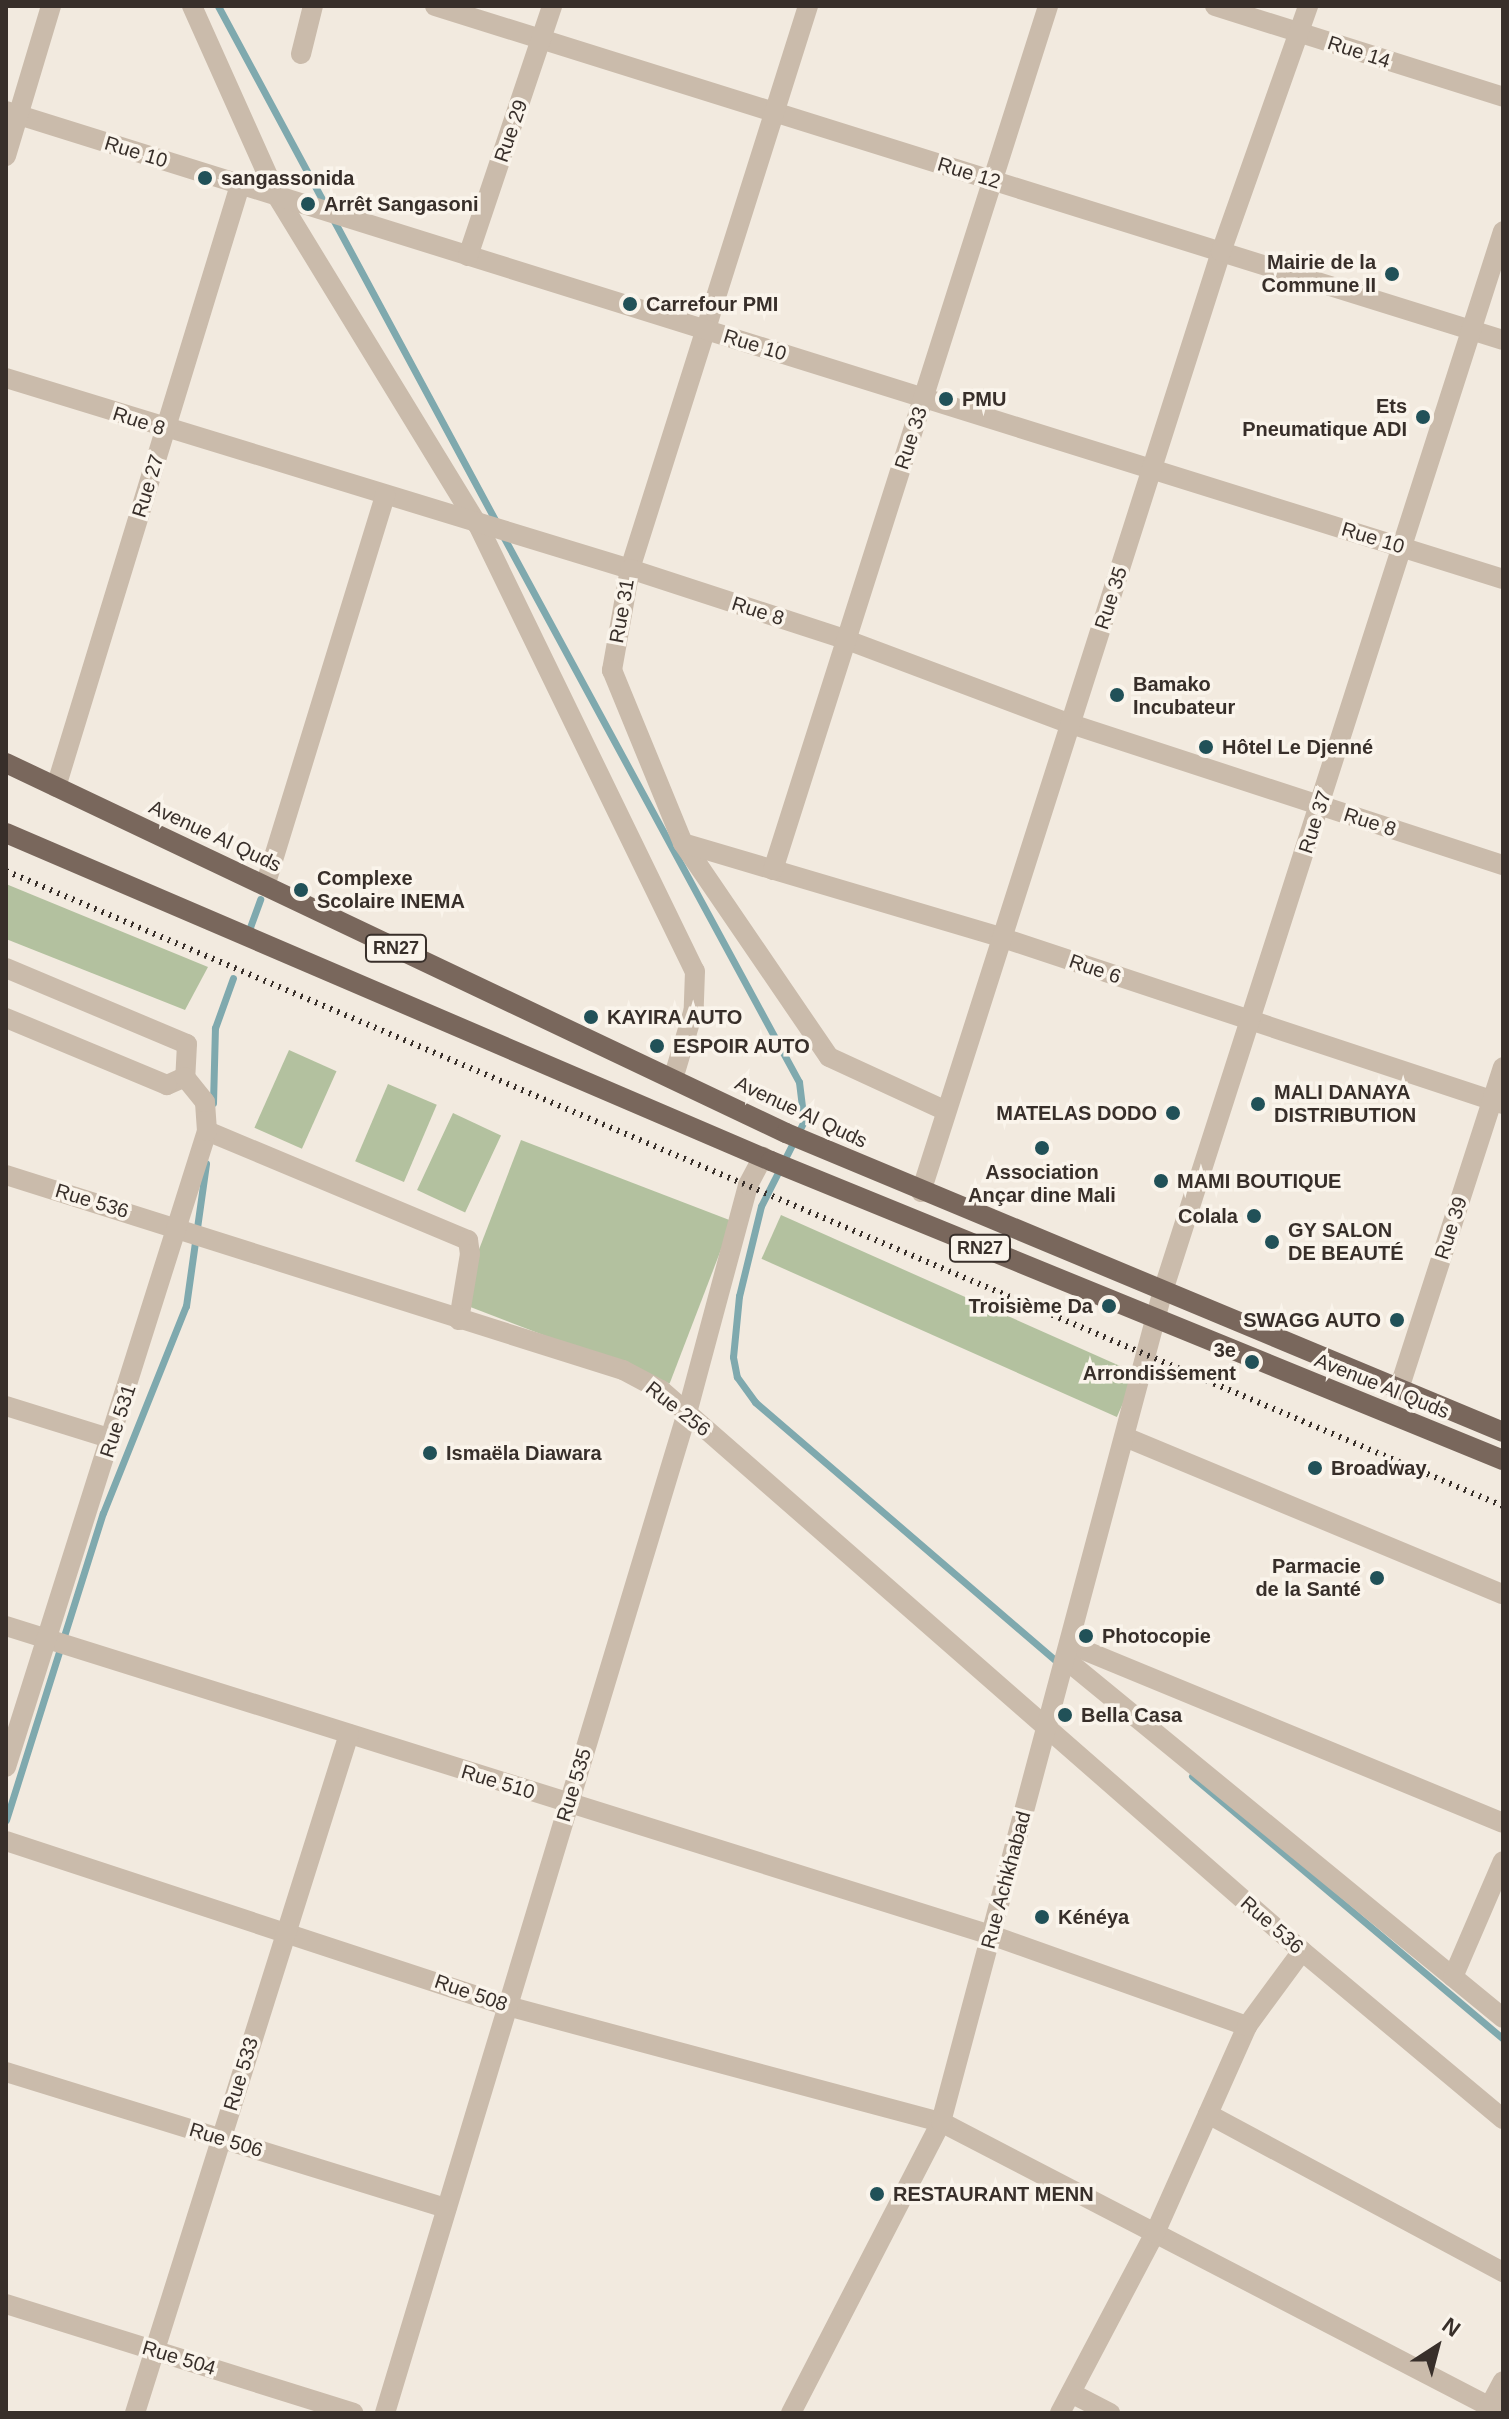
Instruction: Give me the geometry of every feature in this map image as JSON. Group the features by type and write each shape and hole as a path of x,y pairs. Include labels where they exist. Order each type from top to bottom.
{"main road":[{"name":"Avenue Al Quds","path":"6,763 818,1148 1162,1294 1503,1432"},
{"name":"Avenue Al Quds","path":"6,833 805,1175 1155,1321 1503,1460"}],"street":[{"path":"6,156 12,113 51,6"},
{"path":"192,6 277,196 478,525 695,971 694,1009 673,1079"},
{"path":"301,54 313,6"},
{"name":"Rue 12","path":"435,6 1503,340"},
{"name":"Rue 29","path":"468,256 552,6"},
{"name":"Rue 31","path":"808,6 630,569 612,670 683,843 829,1057 944,1110"},
{"name":"Rue 33","path":"773,870 1048,6"},
{"name":"Rue 14","path":"1215,6 1503,97"},
{"name":"Rue 35","path":"921,1192 944,1110 1003,938 1221,252 1308,6"},
{"name":"Rue 10","path":"12,113 1503,579"},
{"name":"Rue 27","path":"56,787 240,185"},
{"name":"Rue 37","path":"1155,1321 1248,1021 1321,806 1474,331 1503,231"},
{"name":"Rue 8","path":"6,378 165,430 630,569 847,640 1071,724 1503,865"},
{"path":"265,886 385,495"},
{"name":"Rue 6","path":"683,843 1003,938 1498,1102"},
{"path":"6,968 187,1044 185,1077 167,1085 6,1018"},
{"name":"Rue 39","path":"1399,1389 1498,1102 1503,1067"},
{"name":"Rue 531","path":"6,1767 179,1228 207,1131 205,1102 185,1077"},
{"path":"207,1131 468,1240 470,1254 459,1320"},
{"name":"Rue 535","path":"385,2413 687,1413 748,1185 767,1159"},
{"name":"Rue 536","path":"6,1175 179,1228"},
{"name":"Rue 256","path":"179,1228 623,1370 661,1390 1046,1727"},
{"name":"Rue Achkhabad","path":"791,2413 941,2122 1155,1321"},
{"path":"6,1406 112,1439"},
{"path":"1125,1437 1503,1594"},
{"name":"Rue 510","path":"6,1626 991,1935 1247,2026"},
{"path":"1067,1652 1503,1823"},
{"path":"1067,1652 1503,2018"},
{"name":"Rue 536","path":"1046,1727 1302,1951 1503,2119"},
{"name":"Rue 533","path":"135,2413 349,1734"},
{"name":"Rue 508","path":"10,1842 287,1930 507,2006 941,2122 1492,2411"},
{"path":"1453,1977 1503,1861"},
{"path":"1060,2413 1155,2233 1247,2026 1302,1951"},
{"name":"Rue 506","path":"6,2072 446,2208"},
{"path":"1208,2114 1503,2272"},
{"name":"Rue 504","path":"6,2304 353,2413"},
{"path":"1492,2411 1503,2381"},
{"path":"1071,2393 1110,2413"}],"green space":[{"path":"6,884 208,967 185,1010 6,939"},
{"path":"289,1050 337,1071 302,1149 254,1128"},
{"path":"388,1084 437,1105 404,1182 355,1161"},
{"path":"453,1113 501,1135 465,1212 417,1190"},
{"path":"521,1140 732,1221 670,1383 459,1302"},
{"path":"781,1215 1136,1373 1117,1417 761,1259"}],"waterway":[{"path":"218,6 325,205"},
{"path":"333,219 498,525"},
{"path":"503,536 799,1082 804,1121 761,1206 739,1296 733,1357 737,1377 755,1402 1060,1664"},
{"path":"249,930 260,899"},
{"path":"213,1103 215,1028 233,978"},
{"path":"6,1820 103,1513 186,1306 206,1163"},
{"path":"1192,1776 1503,2039"}],"railway":[{"path":"6,871 1503,1506"}],"place":[{"name":"sangassonida","path":"205,178"},
{"name":"Arrêt Sangasoni","path":"308,204"},
{"name":"Mairie de la Commune II","path":"1392,274"},
{"name":"Carrefour PMI","path":"630,304"},
{"name":"PMU","path":"946,399"},
{"name":"Ets Pneumatique ADI","path":"1423,417"},
{"name":"Bamako Incubateur","path":"1117,695"},
{"name":"Hôtel Le Djenné","path":"1206,747"},
{"name":"Complexe Scolaire INEMA","path":"301,890"},
{"name":"KAYIRA AUTO","path":"591,1017"},
{"name":"ESPOIR AUTO","path":"657,1046"},
{"name":"MALI DANAYA DISTRIBUTION","path":"1258,1104"},
{"name":"MATELAS DODO","path":"1173,1113"},
{"name":"Association Ançar dine Mali","path":"1042,1148"},
{"name":"MAMI BOUTIQUE","path":"1161,1181"},
{"name":"Colala","path":"1254,1216"},
{"name":"GY SALON DE BEAUTÉ","path":"1272,1242"},
{"name":"Troisième Da","path":"1109,1306"},
{"name":"SWAGG AUTO","path":"1397,1320"},
{"name":"3e Arrondissement","path":"1252,1362"},
{"name":"Ismaëla Diawara","path":"430,1453"},
{"name":"Broadway","path":"1315,1468"},
{"name":"Parmacie de la Santé","path":"1377,1578"},
{"name":"Photocopie","path":"1086,1636"},
{"name":"Bella Casa","path":"1065,1715"},
{"name":"Kénéya","path":"1042,1917"},
{"name":"RESTAURANT MENN","path":"877,2194"}]}
